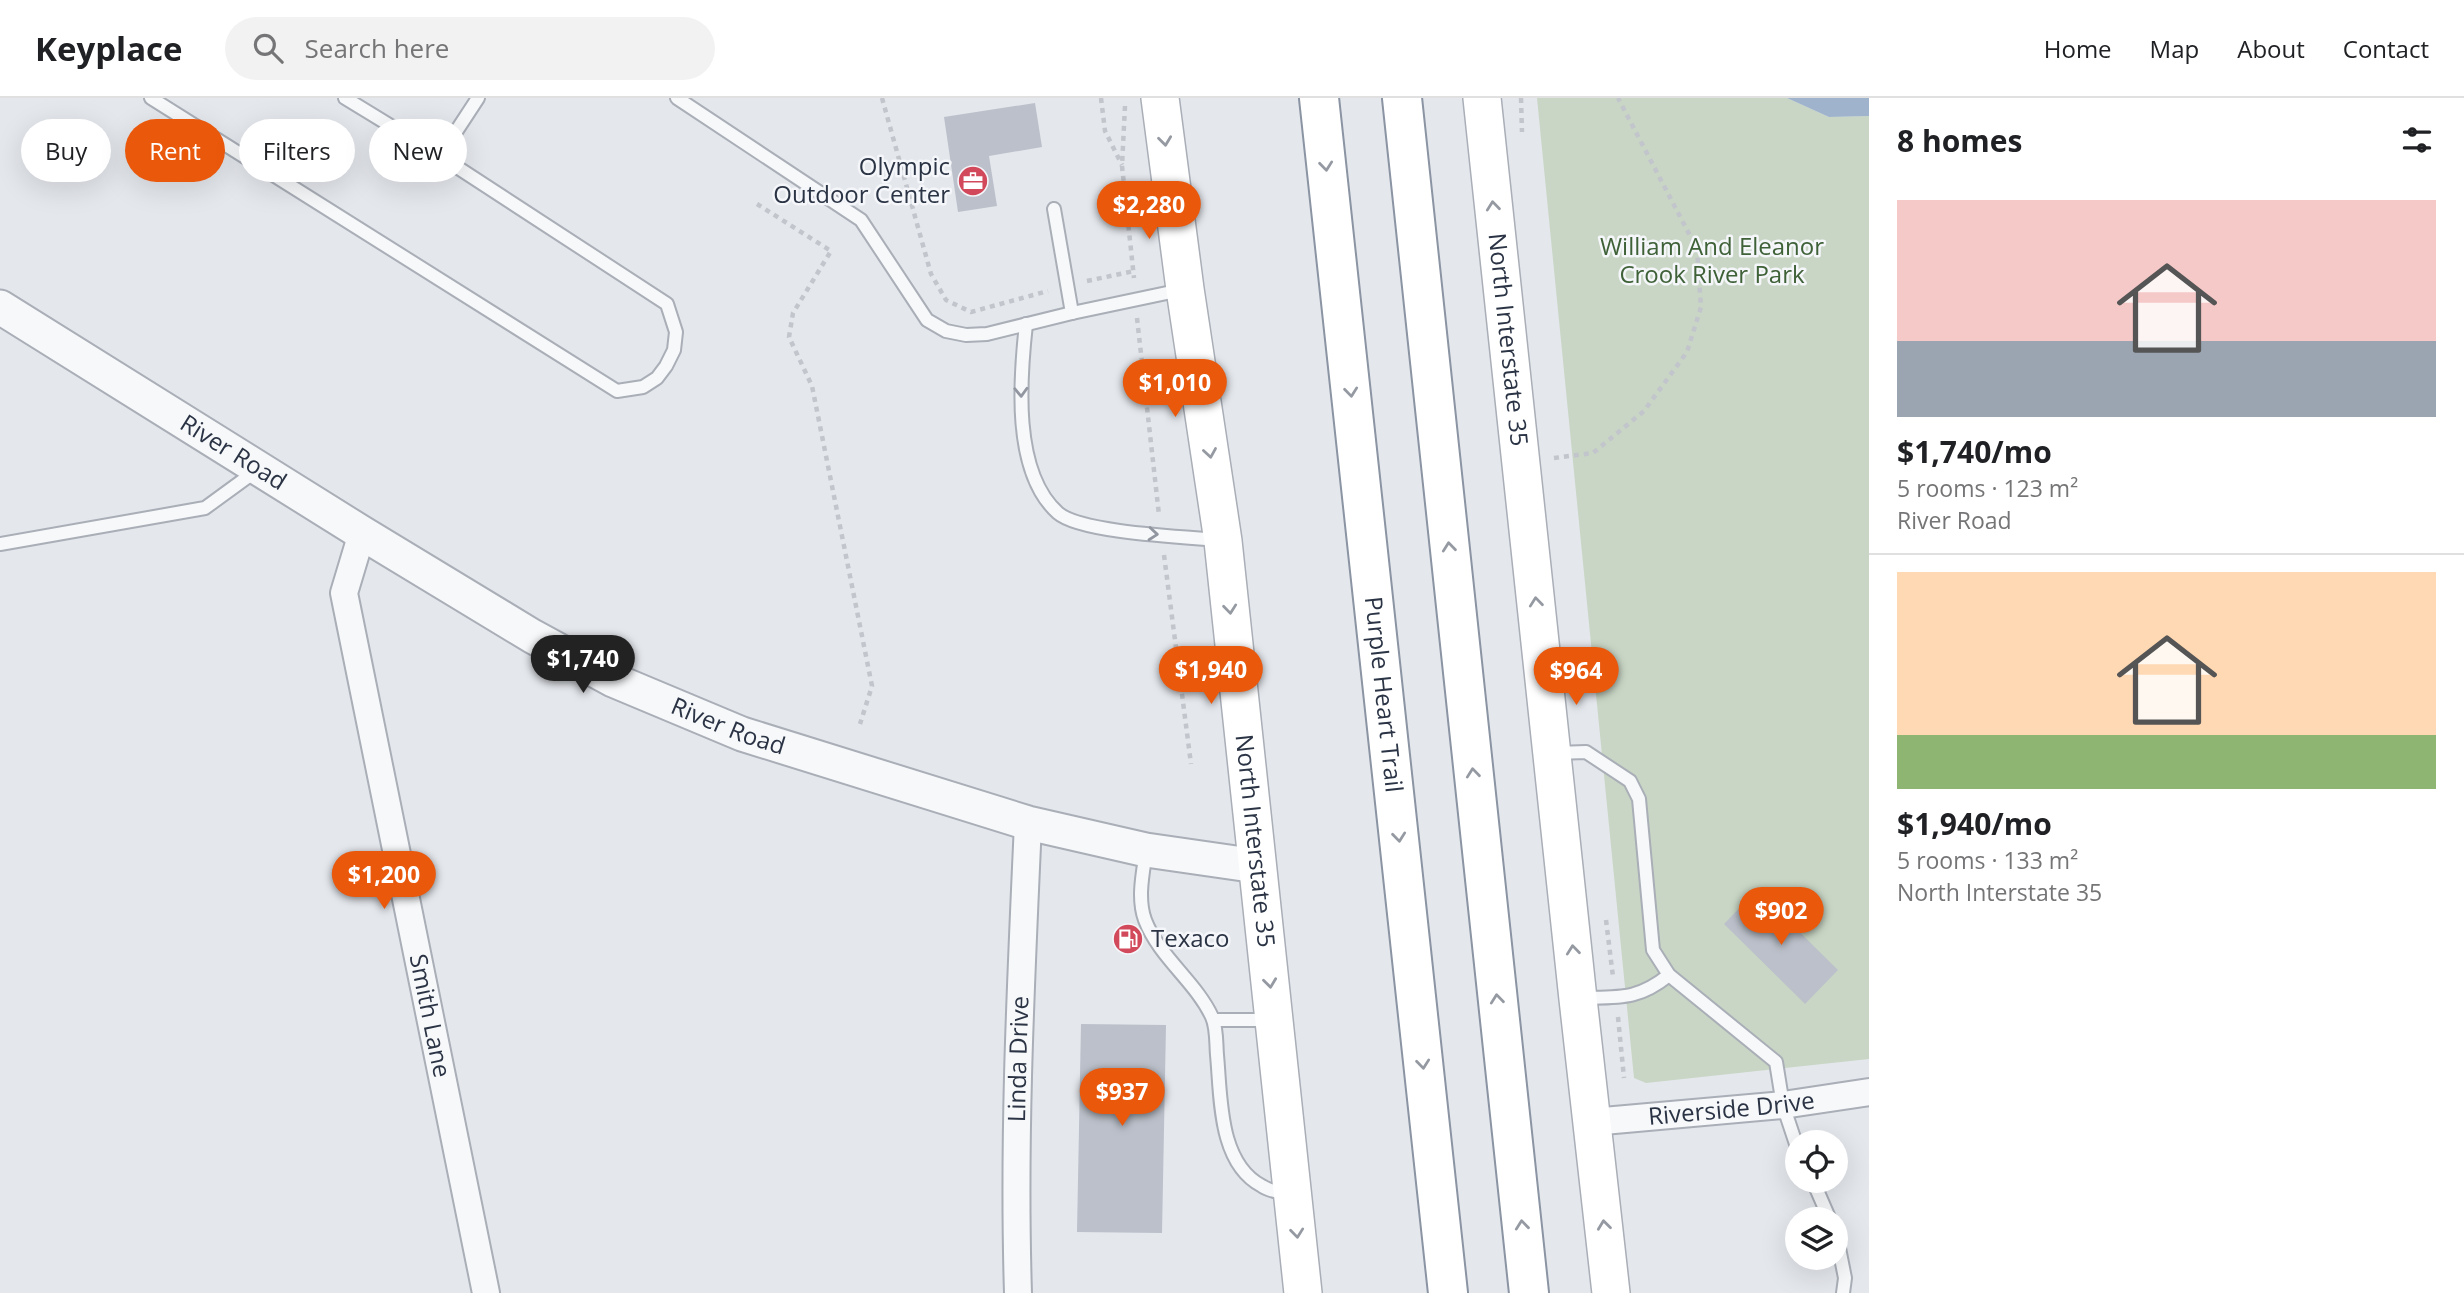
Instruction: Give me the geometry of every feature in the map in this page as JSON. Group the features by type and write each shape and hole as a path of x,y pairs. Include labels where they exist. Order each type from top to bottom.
{"highway":[{"name":"Purple Heart Trail","path":"1319,98 1448,1293"},
{"path":"1402,98 1530,1293"}],"main road":[{"name":"North Interstate 35","path":"1160,98 1185,289 1223,541 1303,1293"},
{"name":"North Interstate 35","path":"1483,113 1591,1122 1612,1293"}],"street":[{"name":"River Road","path":"0,307 362,533 532,636 613,680 742,734 1028,823 1146,850 1256,866"},
{"name":"Smith Lane","path":"362,533 344,593 486,1293"},
{"name":"Linda Drive","path":"1018,1293 1016,1219 1020,1018 1028,823"},
{"name":"Riverside Drive","path":"1591,1122 1783,1105 1869,1092"}],"lane":[{"path":"151,98 617,391 643,387 657,378 674,350 677,332 667,304 467,174"},
{"path":"345,98 379,119"},
{"path":"464,119 478,98"},
{"path":"677,98 861,220 928,320 946,331 966,335 987,334 1185,289"},
{"path":"1054,209 1072,313"},
{"path":"1026,324 1020,380 1022,424 1031,464 1042,492 1059,514 1079,523 1125,532 1223,541"},
{"path":"0,544 205,508 260,468"},
{"path":"1552,753 1586,752 1630,781 1639,799 1653,950 1670,975 1776,1062 1783,1105 1791,1130"},
{"path":"1146,850 1141,897 1146,920 1161,946 1214,1020 1225,1132 1232,1153 1251,1179 1263,1188 1293,1196"},
{"path":"1578,999 1633,995 1652,989 1670,975"},
{"path":"1214,1020 1275,1020"},
{"path":"1843,1270 1843,1293"}],"path":[{"path":"882,98 931,274 946,300 971,312 1067,285 1134,271"},
{"path":"1101,98 1105,131 1122,166"},
{"path":"1125,98 1122,166 1135,299 1161,535 1191,764"},
{"path":"1521,98 1522,132"},
{"path":"1551,458 1593,453 1644,411 1687,352 1701,307 1697,248 1618,98"},
{"path":"757,204 831,251 793,313 789,337 812,386 872,686 860,724"}],"green space":[{"name":"William And Eleanor Crook River Park","path":"1537,98 1787,98 1829,117 1869,116 1869,1059 1646,1083 1634,1078"}],"water":[{"path":"1787,98 1869,98 1869,116 1829,117"}],"building":[{"name":"Olympic Outdoor Center","path":"1035,103 1042,147 989,156 997,206 958,212 944,117"},
{"path":"1757,890 1838,970 1805,1004 1724,924"},
{"path":"1081,1024 1166,1025 1162,1233 1077,1232"}],"place":[{"name":"Olympic Outdoor Center","path":"973,181"},
{"name":"Texaco","path":"1128,939"}]}
